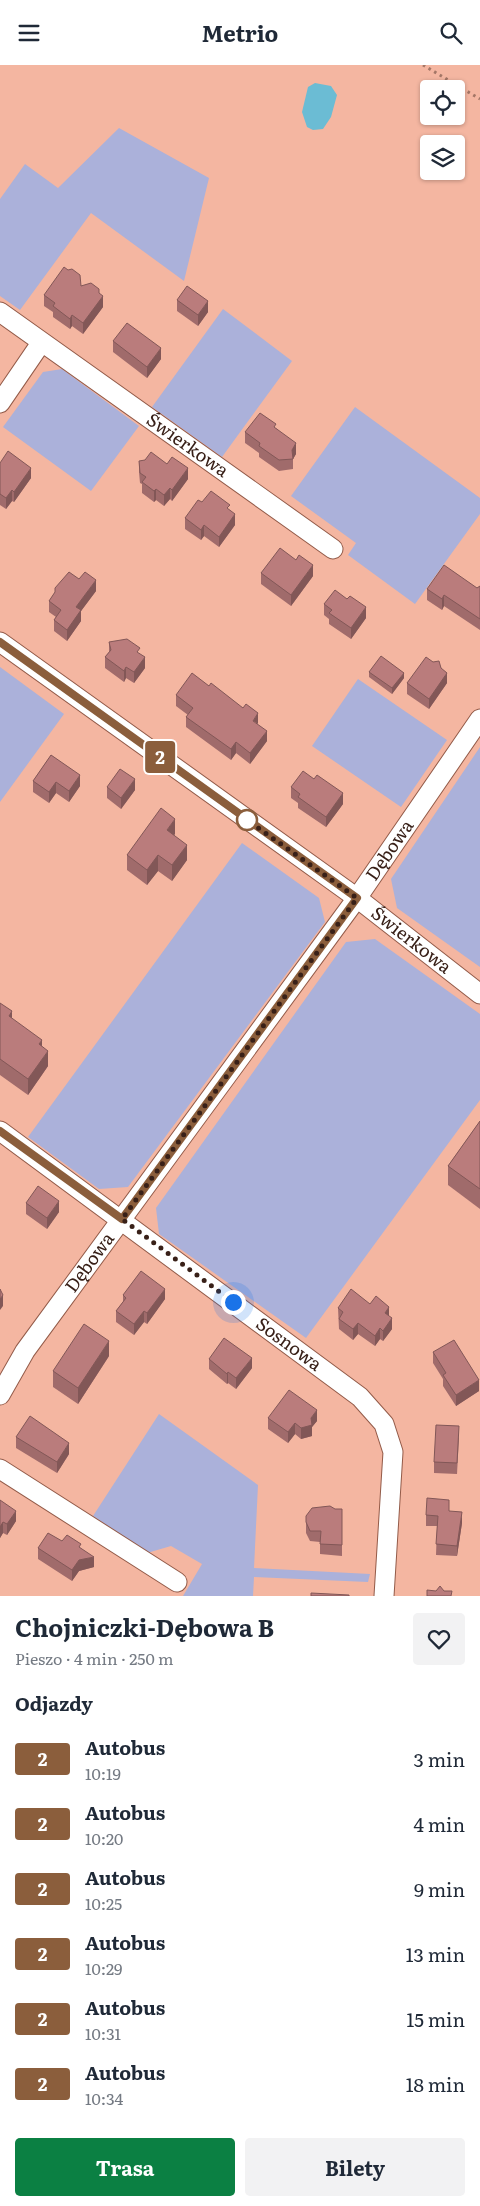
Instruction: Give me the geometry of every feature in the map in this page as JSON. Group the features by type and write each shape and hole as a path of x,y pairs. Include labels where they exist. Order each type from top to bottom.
{"street":[{"name":"Świerkowa","path":"0,312 333,549"},
{"path":"0,403 41,343"},
{"name":"Świerkowa","path":"0,642 357,898 480,994"},
{"name":"Dębowa","path":"0,1395 24,1351 357,898 480,719"},
{"name":"Sosnowa","path":"0,1131 122,1219 360,1397 384,1424 394,1452 384,1596"},
{"path":"0,1469 177,1582"}],"path":[{"path":"423,65 480,99"}],"shaded area":[{"path":"315,83 331,86 337,95 331,117 323,129 313,130 307,127 302,112 308,87"},
{"path":"119,128 209,178 184,281 91,213 20,310 0,296 0,199 25,164 58,188"},
{"path":"223,309 292,361 222,457 152,407"},
{"path":"62,369 139,426 91,491 3,427 43,372"},
{"path":"355,407 480,498 480,514 415,604 348,555 356,543 291,496"},
{"path":"0,667 64,714 0,802"},
{"path":"358,679 447,740 401,807 312,746"},
{"path":"480,747 480,967 397,908 391,879"},
{"path":"242,843 319,898 325,922 128,1187 99,1189 28,1137"},
{"path":"375,939 480,1014 480,1100 306,1338 159,1234 156,1208 346,942"},
{"path":"159,1414 258,1485 254,1568 370,1574 368,1582 254,1577 253,1596 183,1596 202,1564 171,1546 147,1553 93,1516"}],"building":[{"path":"64,267 68,270 72,269 80,275 81,286 91,283 99,289 99,293 103,296 83,323 72,315 70,319 53,306 55,303 44,295"},
{"path":"187,286 208,301 198,315 177,300"},
{"path":"127,323 161,348 147,367 113,341"},
{"path":"260,413 276,424 274,427 296,443 292,450 293,459 279,460 259,446 260,443 245,432"},
{"path":"8,451 31,468 14,492 12,490 6,498 0,494 0,463"},
{"path":"151,452 167,464 172,457 188,468 172,490 170,488 164,495 156,489 154,491 142,482 146,477 140,473 139,461 145,460"},
{"path":"211,491 230,505 227,508 235,514 219,537 204,525 201,530 185,518 198,500 202,502"},
{"path":"280,548 296,560 299,555 313,565 291,595 261,573"},
{"path":"444,565 477,588 480,586 480,619 444,595 442,599 427,589"},
{"path":"69,572 79,579 85,572 96,580 76,607 81,610 67,630 54,620 61,610 49,601 55,592 55,588"},
{"path":"335,590 347,599 350,596 366,607 351,628 329,613 332,610 324,604"},
{"path":"127,639 140,648 137,652 145,657 134,672 126,667 124,671 105,657 111,650 109,642"},
{"path":"381,656 404,673 392,688 369,672"},
{"path":"426,657 433,662 439,661 441,668 447,673 429,699 407,683"},
{"path":"192,673 209,686 211,683 243,708 246,704 258,713 253,721 267,731 250,753 236,742 231,749 186,717 193,708 176,695"},
{"path":"51,755 80,775 69,791 56,782 49,792 33,781"},
{"path":"120,769 135,779 121,798 107,787"},
{"path":"303,771 314,779 317,775 343,793 326,817 298,797 300,794 291,787"},
{"path":"161,808 175,819 167,830 187,845 172,865 158,855 147,870 127,855"},
{"path":"0,1003 12,1011 9,1016 42,1040 39,1044 48,1051 28,1079 0,1059"},
{"path":"480,1121 480,1189 448,1166"},
{"path":"38,1186 59,1201 47,1218 26,1203"},
{"path":"141,1271 165,1289 147,1313 144,1311 134,1324 116,1311 126,1298 123,1295"},
{"path":"351,1289 370,1304 376,1296 389,1307 385,1313 392,1318 383,1331 380,1328 375,1336 358,1323 353,1329 339,1319 343,1312 338,1308"},
{"path":"84,1324 109,1341 78,1388 53,1371"},
{"path":"224,1338 252,1358 236,1378 228,1372 227,1374 209,1359"},
{"path":"454,1340 479,1380 456,1395 443,1375 446,1373 433,1352"},
{"path":"289,1390 317,1410 311,1418 312,1425 301,1428 295,1423 288,1432 268,1418"},
{"path":"30,1416 69,1443 57,1462 16,1437"},
{"path":"436,1425 459,1426 457,1463 434,1462"},
{"path":"427,1498 449,1500 449,1511 462,1512 457,1546 436,1544 438,1516 426,1515"},
{"path":"0,1500 16,1511 7,1524 3,1522 0,1527"},
{"path":"330,1506 335,1509 342,1509 342,1545 320,1544 321,1531 310,1531 306,1522 306,1516 312,1508"},
{"path":"48,1533 62,1541 67,1535 81,1544 79,1547 94,1557 79,1560 72,1570 38,1548"},
{"path":"440,1586 444,1591 452,1591 451,1596 427,1596 427,1590 436,1591"},
{"path":"311,1593 349,1595 349,1596 311,1596"}],"bus line":[{"name":"2","path":"0,642 357,898 122,1219 0,1131"}],"route":[{"path":"233,1302 122,1219 357,898 247,820"}]}
